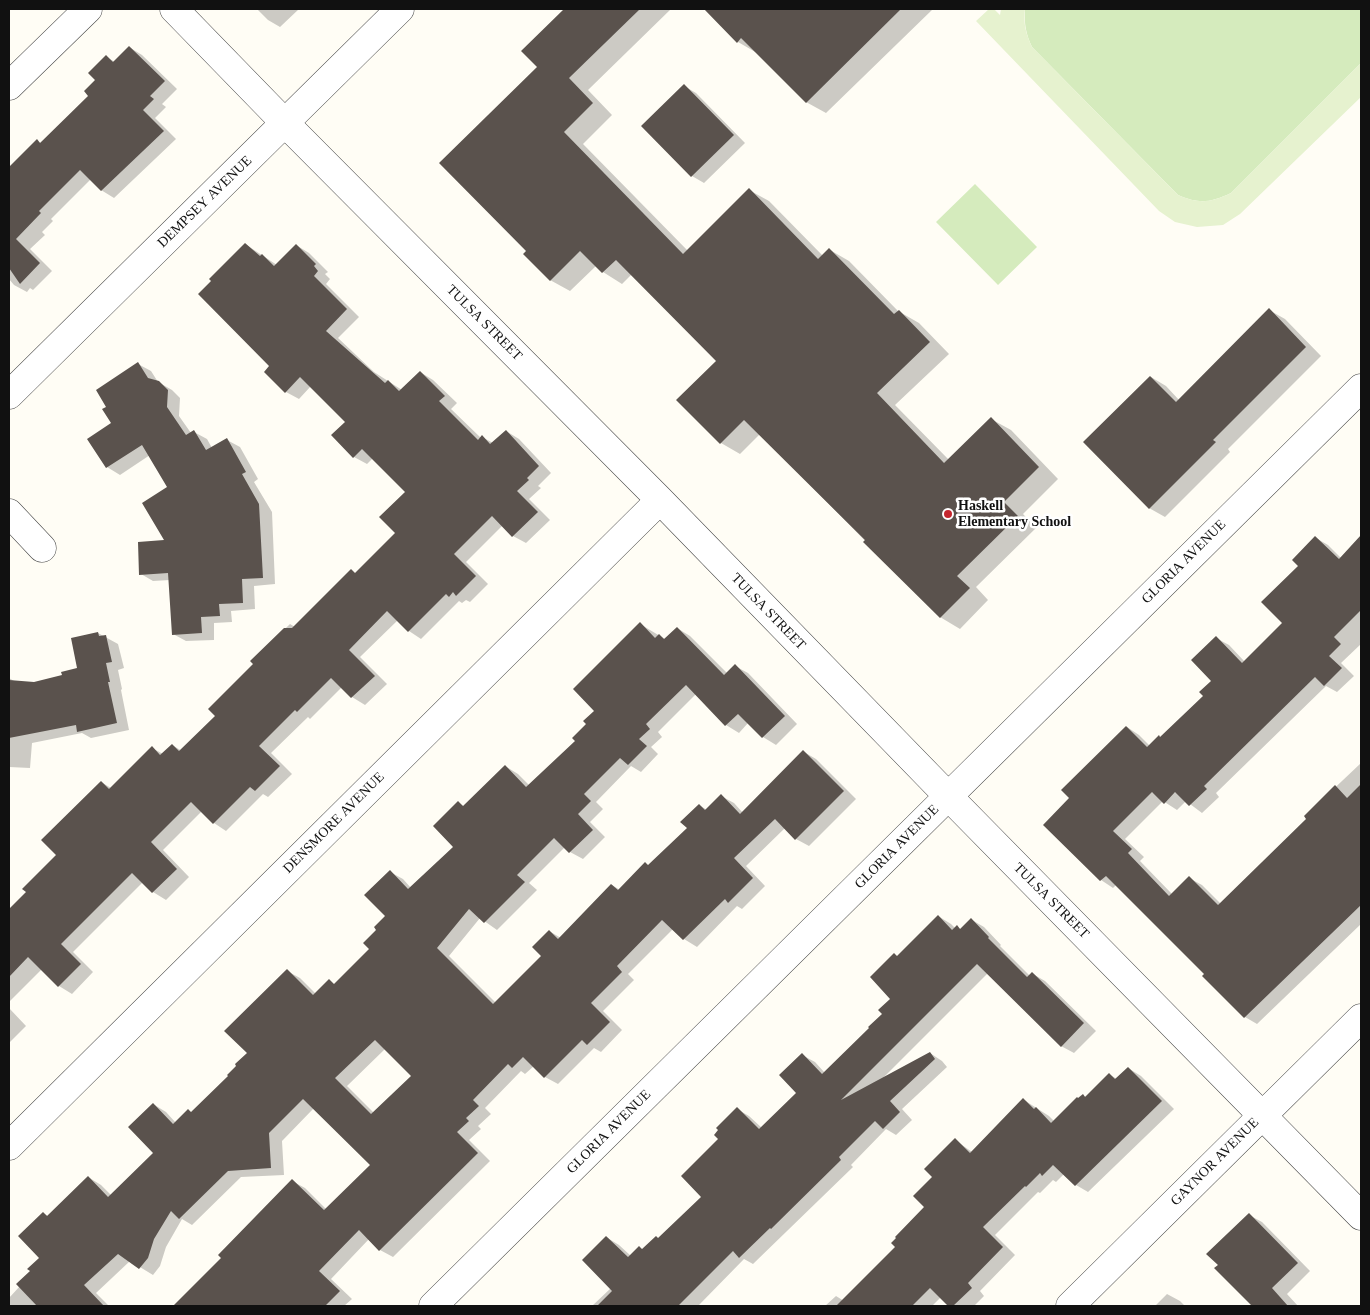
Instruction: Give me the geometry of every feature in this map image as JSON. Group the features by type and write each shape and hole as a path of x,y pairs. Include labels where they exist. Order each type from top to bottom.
{"street":[{"path":"9,86 88,9"},
{"name":"TULSA STREET","path":"174,9 660,500 1361,1216"},
{"name":"DEMPSEY AVENUE","path":"9,395 400,9"},
{"name":"GLORIA AVENUE","path":"432,1306 1361,388"},
{"name":"DENSMORE AVENUE","path":"9,1146 660,500"},
{"path":"9,513 42,548"},
{"name":"GAYNOR AVENUE","path":"1070,1306 1361,1018"}],"green space":[{"path":"989,9 994,9 1000,15 1001,9 1025,9 1024,19 1032,47 1178,195 1192,200 1217,199 1231,193 1361,63 1361,97 1240,214 1223,225 1197,227 1175,222 1159,211 976,21"},
{"path":"1025,9 1361,9 1361,63 1231,193 1217,199 1198,201 1178,195 1032,47 1026,29"},
{"path":"975,184 1037,247 998,285 936,222"}],"building":[{"path":"564,9 640,9 569,78 593,103 564,132 683,254 749,188 818,259 829,248 894,314 899,310 930,342 877,393 944,463 991,417 1039,467 1004,502 1018,516 957,576 970,588 940,618 863,542 865,540 744,420 720,444 676,400 716,361 616,260 602,273 580,251 550,281 523,254 526,251 439,163 537,67 521,51"},
{"path":"704,9 901,9 806,103 741,38 737,43"},
{"path":"129,46 165,81 150,96 154,99 143,110 164,131 101,191 80,170 39,211 41,213 16,239 40,263 20,284 9,268 9,167 37,139 40,143 88,96 84,91 95,80 88,73 106,55 113,62"},
{"path":"684,84 734,135 691,177 641,126"},
{"path":"245,243 260,256 262,254 274,266 296,244 316,264 314,266 318,271 314,276 347,309 326,331 385,383 388,380 399,391 420,371 445,396 439,401 478,440 482,435 490,444 506,430 539,466 527,478 529,480 517,491 538,512 512,537 492,516 454,554 476,576 456,596 453,592 449,597 446,594 408,632 387,611 349,650 375,676 351,698 331,678 297,712 295,710 259,746 280,766 255,791 250,787 213,824 191,802 151,842 177,869 152,893 132,873 61,944 81,964 58,987 28,957 9,977 9,909 26,892 22,889 56,855 41,840 101,781 109,789 152,746 160,755 172,744 179,751 215,716 208,709 253,664 250,661 284,628 292,628 351,569 355,573 395,533 379,517 405,492 362,449 353,458 331,435 345,422 300,377 285,393 264,372 269,366 198,294 211,281 209,279"},
{"path":"1269,308 1306,347 1213,440 1216,442 1149,509 1083,442 1150,376 1176,402"},
{"path":"138,362 148,378 159,381 168,390 167,407 186,435 194,430 206,450 227,438 246,472 242,474 259,504 263,578 242,579 243,603 219,604 220,616 201,617 202,633 172,635 168,573 139,575 138,542 164,540 142,503 167,487 142,445 106,468 87,439 111,423 102,409 106,407 96,390"},
{"path":"1361,535 1361,610 1334,637 1341,644 1329,656 1342,668 1324,686 1315,677 1204,786 1207,789 1189,806 1175,792 1164,804 1152,792 1113,831 1132,849 1128,853 1169,896 1189,876 1218,905 1306,819 1304,816 1335,785 1347,798 1361,784 1361,905 1244,1018 1202,976 1204,974 1106,876 1100,881 1043,825 1069,798 1061,790 1126,726 1147,747 1203,696 1199,692 1211,681 1191,660 1216,636 1242,663 1282,623 1261,602 1298,566 1292,560 1315,536 1339,559"},
{"path":"640,622 655,638 659,634 664,639 677,627 724,675 735,664 785,716 762,738 738,714 725,726 686,685 646,724 650,729 639,739 647,746 628,765 620,758 584,794 591,801 578,814 593,830 569,853 554,838 517,875 525,882 484,923 469,909 437,948 493,1004 541,956 532,947 549,930 558,939 611,884 618,890 645,862 648,865 687,828 680,822 699,804 705,810 721,794 740,814 803,750 844,791 795,840 775,819 734,858 753,878 728,903 725,899 683,940 662,920 617,966 622,972 591,1003 610,1022 587,1045 582,1040 544,1078 523,1057 512,1068 508,1064 473,1100 479,1106 466,1118 469,1121 457,1132 478,1153 379,1251 359,1230 319,1271 340,1291 325,1306 173,1306 221,1258 218,1255 292,1179 324,1210 370,1165 303,1099 269,1133 271,1168 228,1171 179,1219 171,1211 154,1239 148,1258 139,1269 118,1254 84,1285 104,1306 37,1306 16,1284 30,1271 27,1269 39,1258 18,1236 43,1212 47,1216 88,1176 108,1197 153,1153 128,1127 153,1103 173,1124 188,1109 191,1112 228,1076 236,1066 235,1064 247,1053 224,1031 287,969 313,995 329,979 334,984 369,949 363,943 376,930 374,927 385,916 364,895 390,870 408,889 453,847 433,826 458,801 463,806 505,765 526,787 575,741 572,738 586,724 583,721 594,711 573,689","holes":["375,1040 411,1076 371,1114 335,1078"]},
{"path":"98,632 99,636 106,635 112,662 106,663 117,723 77,732 76,725 9,738 9,680 34,682 62,675 61,672 77,668 71,638"},
{"path":"938,915 952,930 957,925 960,929 971,918 1027,977 1032,972 1084,1023 1061,1047 977,964 841,1100 930,1052 935,1059 890,1101 900,1112 883,1129 875,1121 839,1157 841,1160 771,1229 739,1258 733,1251 678,1306 597,1306 612,1291 582,1260 606,1236 628,1257 639,1246 642,1249 656,1236 658,1238 701,1197 681,1176 718,1139 714,1135 718,1130 716,1128 737,1107 759,1129 796,1093 779,1075 802,1053 822,1074 882,1014 878,1010 890,999 870,977 894,953 897,956"},
{"path":"1128,1067 1162,1101 1075,1186 1053,1165 1042,1176 1040,1173 1025,1186 983,1227 1003,1247 968,1283 972,1288 953,1306 948,1306 930,1288 912,1306 836,1306 895,1247 891,1243 895,1237 924,1207 913,1196 932,1177 924,1169 955,1138 970,1153 1023,1098 1034,1109 1036,1107 1051,1123 1077,1097 1083,1094 1085,1097 1109,1073 1115,1079"},
{"path":"1249,1213 1298,1263 1272,1288 1288,1306 1252,1306 1214,1268 1218,1265 1206,1254"}],"place":[{"name":"Haskell Elementary School","path":"948,514"}]}
